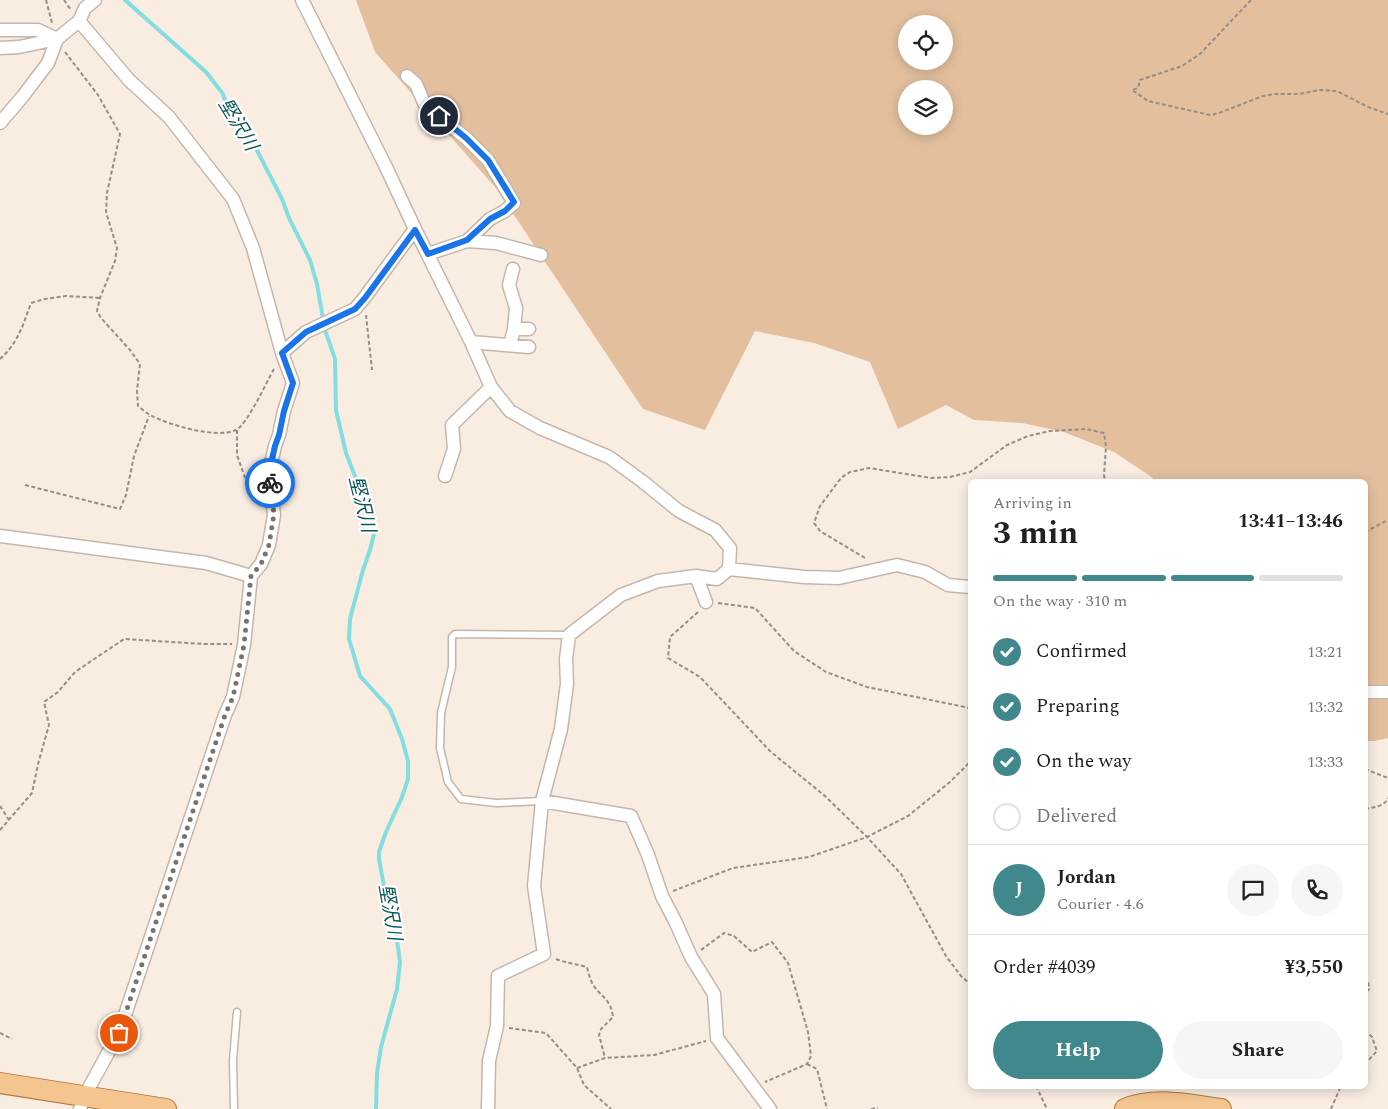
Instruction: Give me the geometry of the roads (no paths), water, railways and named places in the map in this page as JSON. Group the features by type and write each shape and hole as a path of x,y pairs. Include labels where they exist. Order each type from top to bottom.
{"main road":[{"path":"0,1083 82,1102 166,1109"},
{"path":"1125,1109 1135,1104 1160,1102 1221,1109"}],"street":[{"path":"302,0 472,342 491,387 510,411 540,428 609,457 679,511 715,530 730,548 729,569"},
{"path":"0,48 19,47 56,39 79,21 90,4"},
{"path":"79,21 129,80 169,117 233,199 252,248 282,353 293,383 270,468 274,514 269,545 261,564 251,576 244,645 233,697 225,715 119,1033 82,1102"},
{"path":"0,30 38,30 56,39"},
{"path":"0,123 48,63 56,39"},
{"path":"407,76 416,84 425,105 466,138 488,160 514,202 505,211 490,219 467,240 428,254"},
{"path":"282,353 306,332 355,309 415,230"},
{"path":"467,240 496,244 541,255"},
{"path":"510,345 516,308 509,285 513,269"},
{"path":"514,329 529,329"},
{"path":"472,342 529,347"},
{"path":"445,476 454,448 452,425 491,387"},
{"path":"0,536 206,563 251,576"},
{"path":"488,1109 490,1061 497,1026 498,976 544,954 534,886 542,801 561,729 567,684 566,659 570,635 621,594 658,581 696,576 717,579 729,569 804,577 839,578 897,564 925,572 948,585 968,587"},
{"path":"696,576 706,602"},
{"path":"1368,692 1388,692"},
{"path":"542,801 631,816 662,896 691,957 714,994 717,1038 770,1109"}],"lane":[{"path":"542,801 496,803 461,800 448,782 440,748 441,713 452,667 452,637 455,634 570,635"},
{"path":"234,1109 232,1060 237,1012"}],"waterway":[{"name":"堅沢川","path":"125,0 206,72 247,131 282,199 289,218 310,260 317,284 325,330 335,359 336,410 346,453 369,512 374,534 350,619 349,639 360,676 390,709 402,739 408,761 408,779 379,852 384,886 394,918 400,962 397,989 381,1047 377,1073 376,1109"}]}
